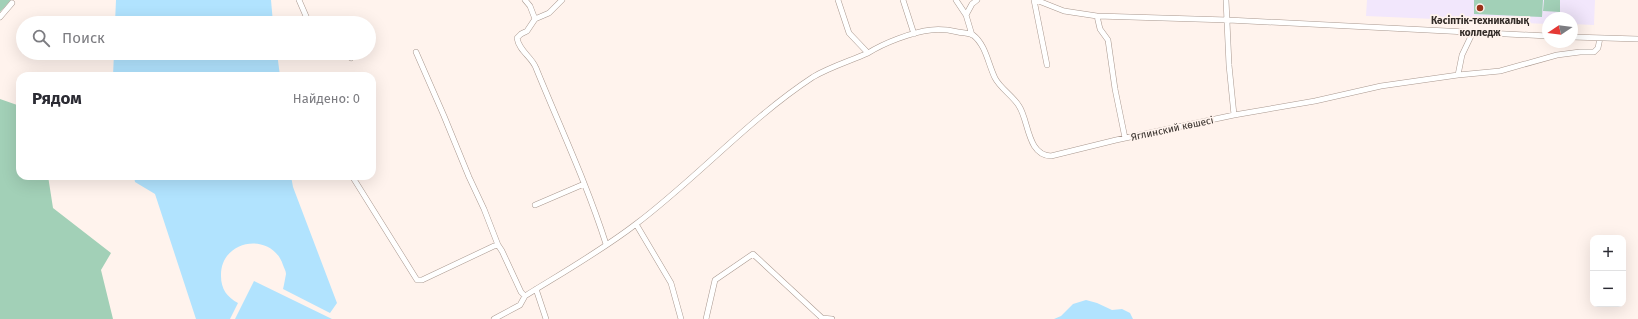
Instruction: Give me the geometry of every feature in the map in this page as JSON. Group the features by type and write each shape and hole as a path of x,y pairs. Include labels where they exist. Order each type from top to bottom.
{"street":[{"path":"298,0 306,16"},
{"path":"525,0 530,6 536,19"},
{"path":"562,0 549,13 536,19 527,31 517,38 518,46 534,63 594,205 606,244"},
{"path":"838,0 848,32 868,53"},
{"path":"902,0 914,34"},
{"path":"494,319 520,305 525,296 636,224 763,115 813,78 831,68 868,53 877,47 914,34 930,30 947,30 972,35 966,15 956,0"},
{"path":"966,15 972,4 977,0"},
{"path":"1035,0 1064,12 1097,16 1228,20 1542,36"},
{"path":"1035,0 1047,65"},
{"path":"1226,0 1229,66 1234,115"},
{"path":"0,17 12,3"},
{"path":"1097,16 1100,29 1108,40 1115,89 1125,138"},
{"path":"1458,74 1462,55 1473,32"},
{"name":"Яглинский көшесі","path":"972,35 982,46 996,80 1011,95 1020,107 1030,138 1040,152 1045,156 1051,156 1125,138 1234,115 1323,100 1381,86 1458,74 1500,72 1558,56 1597,51 1600,38"},
{"path":"1578,37 1638,39"},
{"path":"416,52 498,245 521,292 525,296"},
{"path":"354,180 417,280 422,280 498,245"},
{"path":"535,205 584,184"},
{"path":"636,224 671,284 681,319"},
{"path":"706,319 715,280 753,254 822,318 832,319"},
{"path":"536,289 546,319"}],"shaded area":[{"name":"Кәсіптік-техникалық колледж","path":"1367,0 1595,0 1594,25 1578,24 1578,12 1542,12 1542,24 1366,16"}],"green space":[{"path":"0,0 11,0 0,12"},
{"path":"1474,0 1543,0 1542,17 1474,14"},
{"path":"1544,0 1560,0 1560,12 1543,11"},
{"path":"0,99 16,105 16,180 49,180 53,208 111,253 101,270 113,319 0,319"}],"water":[{"path":"116,0 271,0 272,16 115,16"},
{"path":"114,60 278,60 279,72 113,72"},
{"path":"135,180 292,180 293,187 337,303 330,313 283,289 286,273 277,254 269,247 258,244 248,244 237,247 229,254 223,264 221,281 223,289 238,303 230,319 196,319 155,194 135,182"},
{"path":"254,281 332,319 235,319"},
{"path":"1086,300 1112,310 1122,309 1130,313 1133,319 1054,319 1061,316 1073,304"}],"place":[{"name":"Кәсіптік-техникалық колледж","path":"1480,8"}]}
